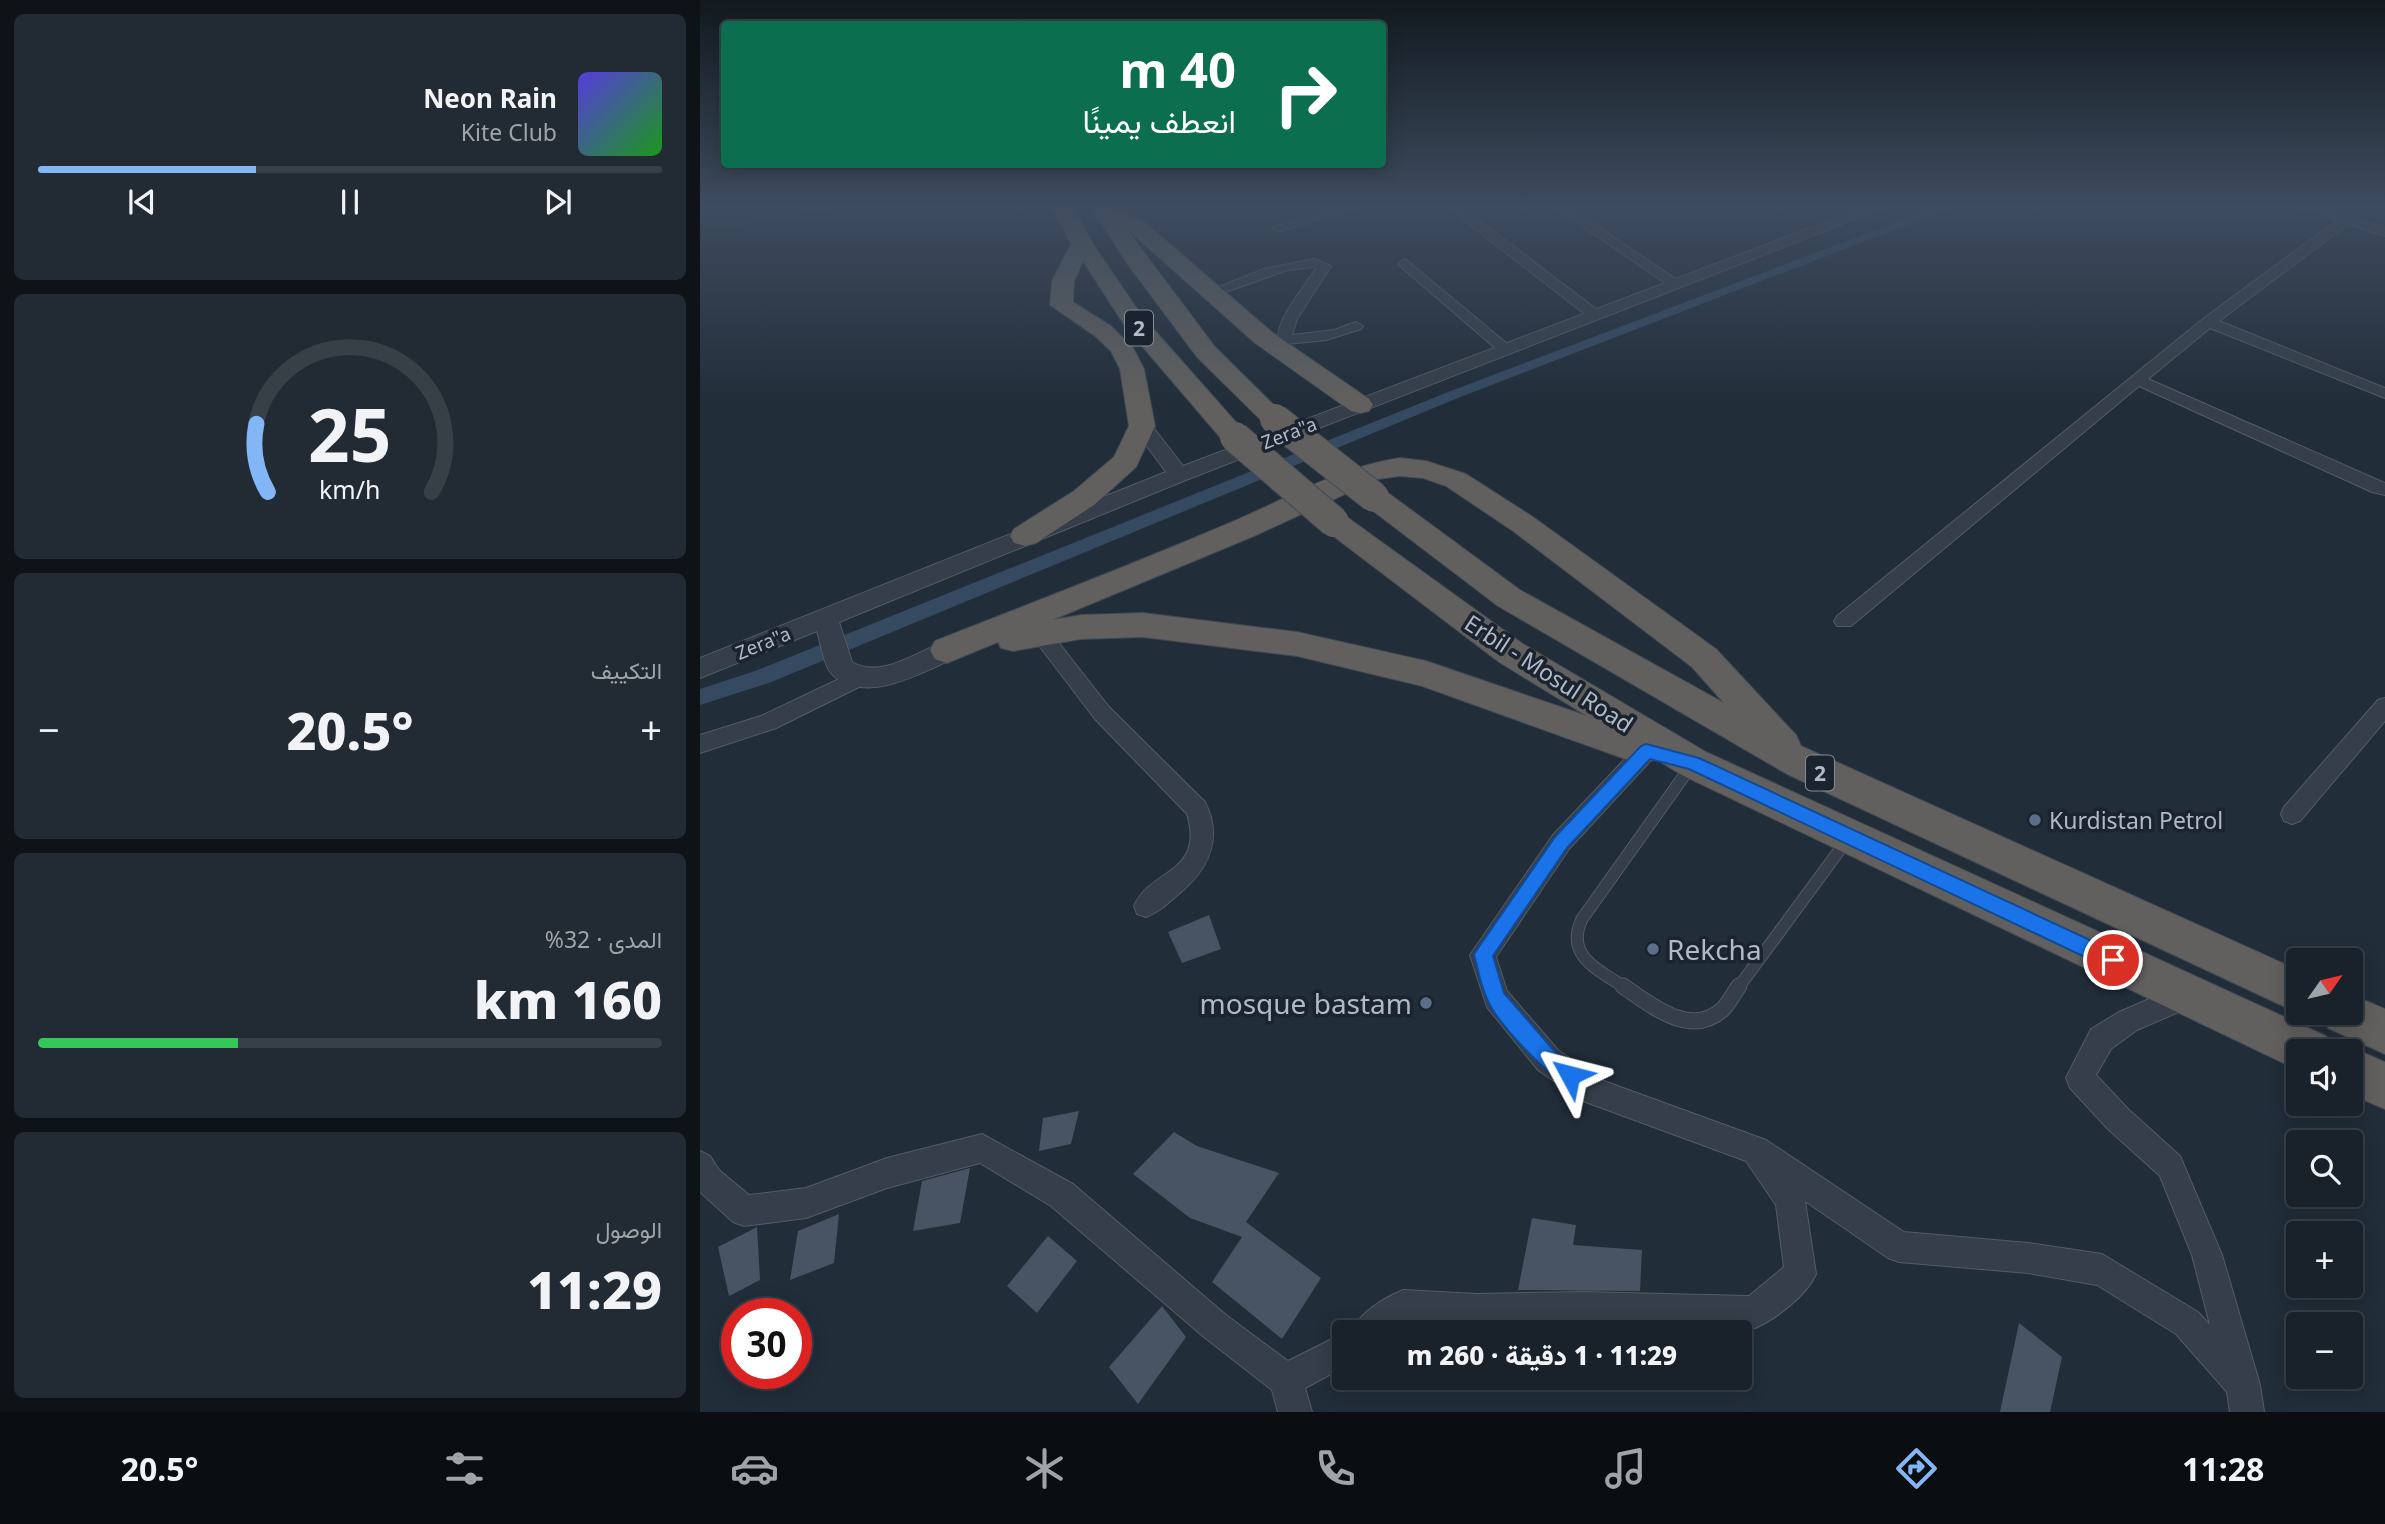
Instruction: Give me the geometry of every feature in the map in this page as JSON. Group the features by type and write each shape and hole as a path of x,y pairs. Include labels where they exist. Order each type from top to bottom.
{"highway":[{"path":"1025,536 1084,498 1126,461 1142,426 1132,369 1121,348 1103,331 1062,305 1058,293 1066,272"},
{"name":"Erbil - Mosul Road","path":"1100,272 1133,321 1235,437 1334,522 1511,653 1693,763 2286,1041"},
{"name":"Erbil - Mosul Road","path":"1144,272 1206,352 1275,419 1509,598 1800,763 2286,986"},
{"path":"1188,272 1211,293 1360,405"},
{"path":"947,650 1243,529 1320,492 1372,471 1400,467 1426,470 1456,480 1488,499 1703,658 1734,688 1800,763"},
{"path":"947,650 1081,627 1143,625 1297,644 1426,674 1646,751 1693,763"},
{"path":"2363,1022 2385,1032"},
{"path":"2363,1076 2385,1086"}],"street":[{"path":"1211,293 1272,272"},
{"path":"1277,341 1321,272"},
{"path":"1415,272 1506,350"},
{"path":"1538,272 1595,315"},
{"path":"1658,272 1676,284"},
{"name":"Zera\"a","path":"700,668 1180,475 1708,272"},
{"path":"1844,621 2271,272"},
{"path":"2208,322 2385,393"},
{"path":"1277,341 1344,334 1356,326"},
{"path":"2137,380 2385,489"},
{"path":"1142,426 1180,475"},
{"path":"826,618 850,673"},
{"path":"1041,634 1102,713 1197,808 1202,822 1203,848 1193,866 1146,906"},
{"path":"700,744 768,722 850,673 883,677 947,650"},
{"path":"2292,814 2385,706"},
{"path":"1646,751 1561,842 1483,954 1496,998 1548,1060 1593,1091 1756,1150 1899,1247 2028,1258 2102,1270 2187,1323 2245,1399"},
{"path":"2186,996 2129,1021 2101,1039 2080,1078 2118,1119 2170,1166 2207,1255 2245,1399"},
{"path":"700,1166 709,1180 744,1211 806,1203 887,1173 982,1148 1062,1195 1214,1326 1286,1380 1295,1412"},
{"path":"1383,1320 1402,1306 1477,1310 1584,1308 1755,1312 1800,1274 1790,1200 1756,1150"},
{"path":"1286,1380 1332,1355"}],"lane":[{"path":"1693,763 1582,919 1575,936 1580,954 1586,962 1672,1018 1699,1021 1722,1010 1849,837"}],"building":[{"path":"1209,915 1221,949 1182,963 1168,932"},
{"path":"1079,1111 1071,1144 1039,1151 1043,1118"},
{"path":"1174,1132 1197,1146 1279,1173 1246,1222 1321,1278 1282,1339 1212,1282 1242,1237 1190,1218 1133,1174"},
{"path":"970,1168 960,1223 913,1231 922,1181"},
{"path":"839,1214 834,1263 790,1280 798,1231"},
{"path":"1532,1218 1576,1225 1573,1245 1642,1250 1640,1291 1518,1290"},
{"path":"757,1227 760,1280 729,1296 718,1247"},
{"path":"1048,1236 1077,1261 1037,1313 1007,1286"},
{"path":"1162,1306 1186,1337 1138,1404 1109,1367"},
{"path":"2019,1323 2062,1357 2050,1412 2000,1412"}],"waterway":[{"path":"700,697 762,677 1453,395 1777,272"}],"place":[{"name":"Kurdistan Petrol","path":"2035,820"},
{"name":"Rekcha","path":"1653,949"},
{"name":"mosque bastam","path":"1426,1003"}],"route":[{"path":"1570,1075 1548,1060 1496,998 1483,954 1561,842 1646,751 1693,763 2113,960"}]}
